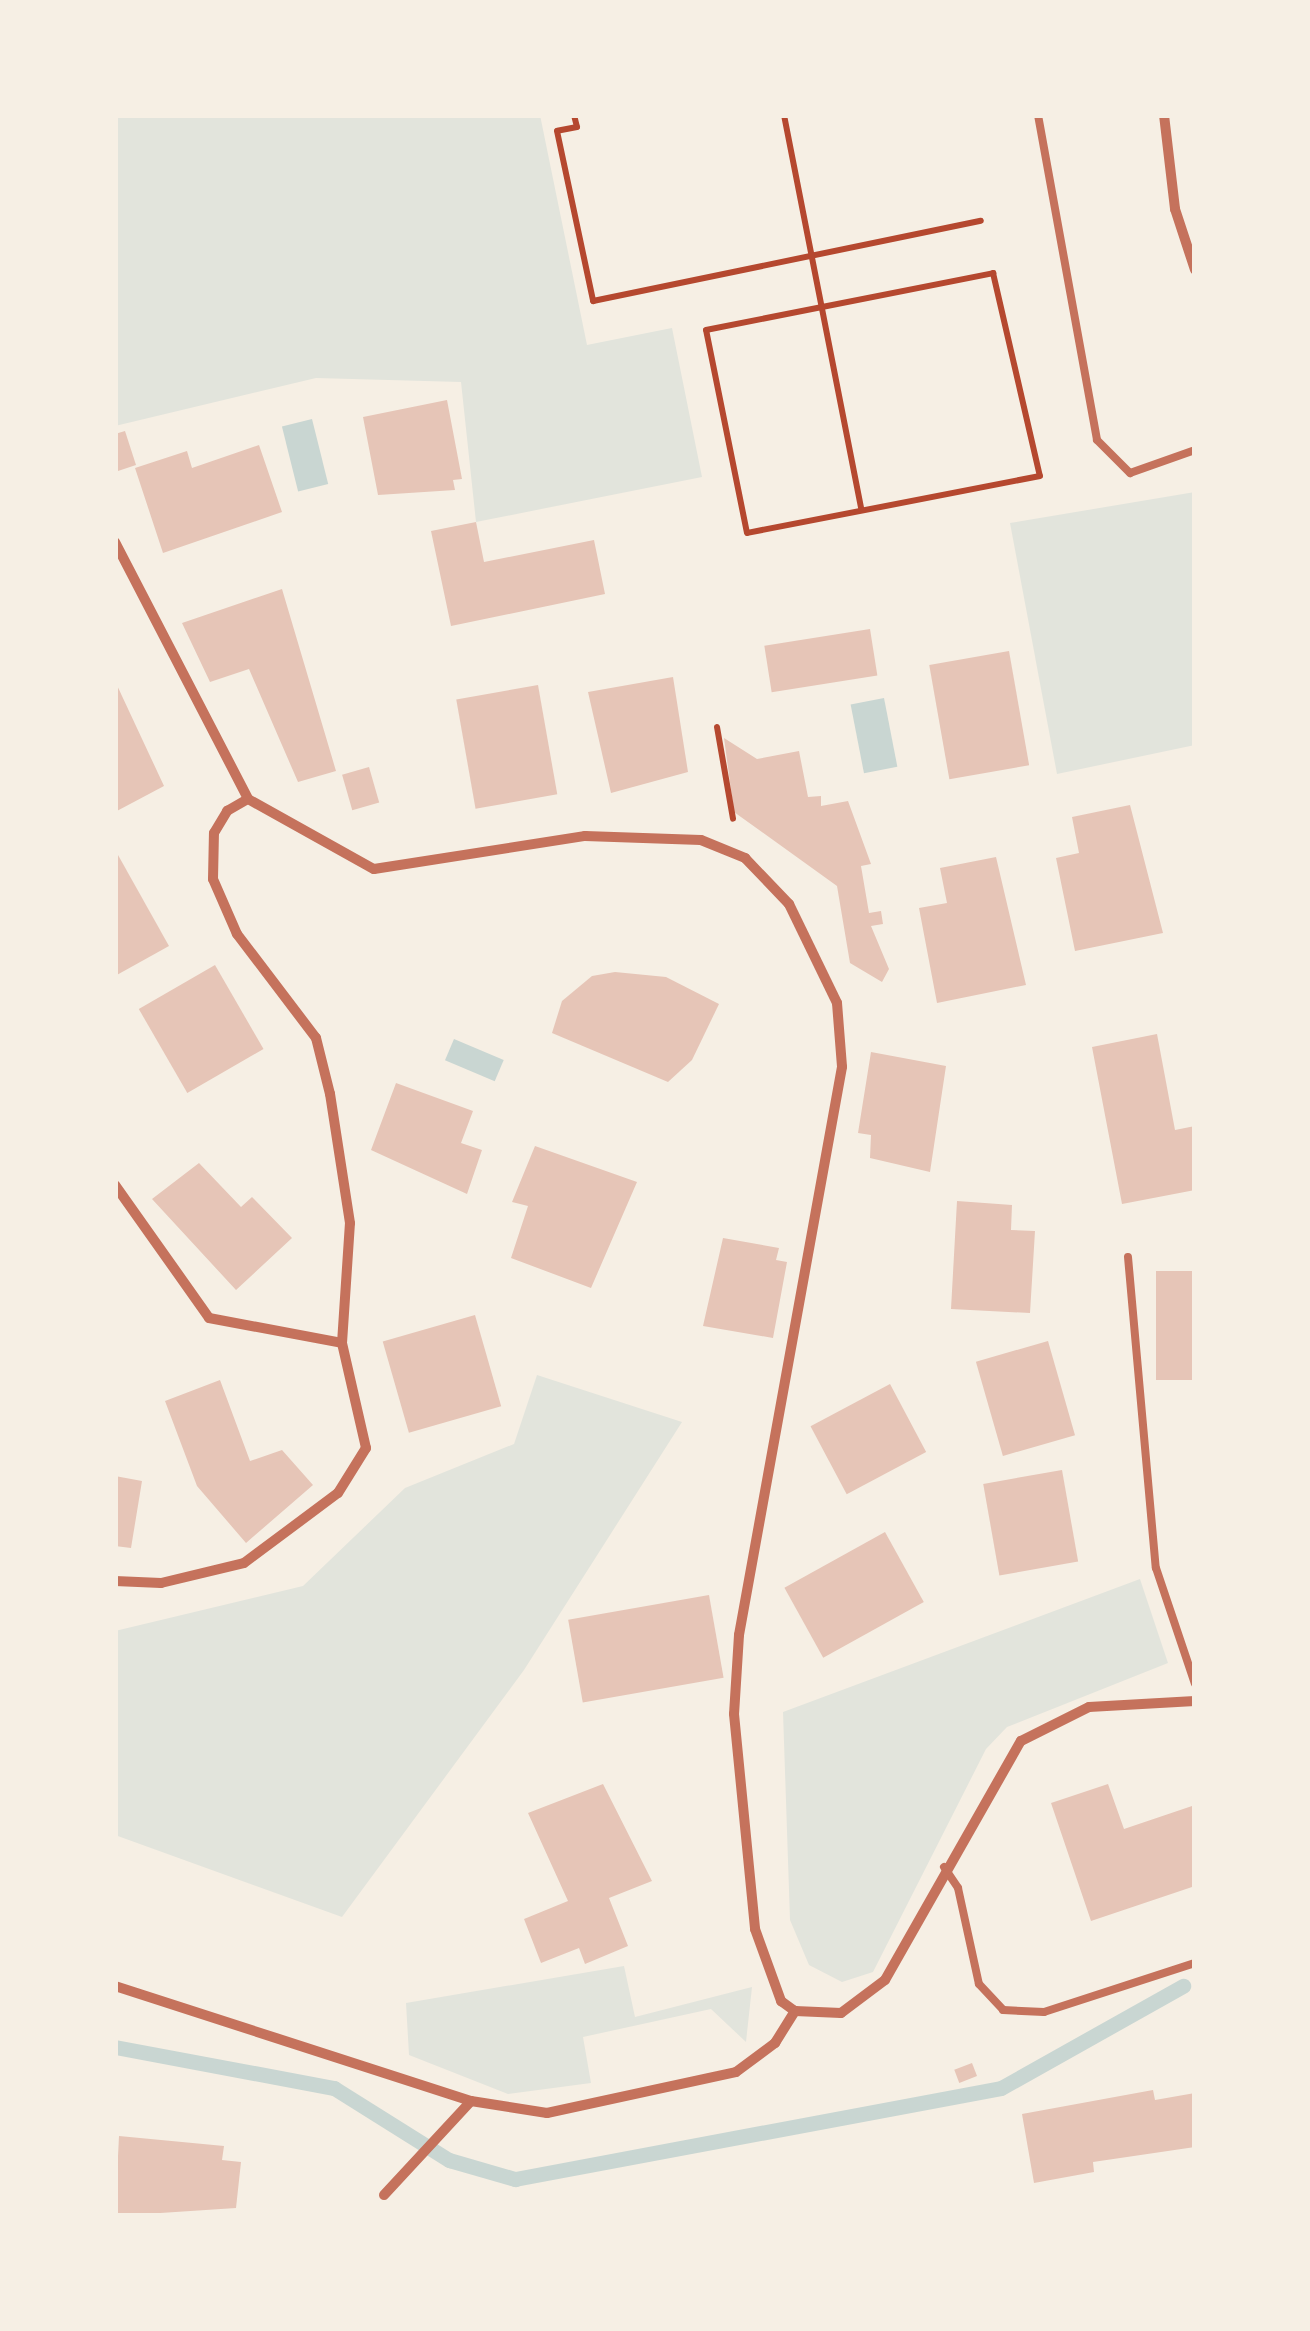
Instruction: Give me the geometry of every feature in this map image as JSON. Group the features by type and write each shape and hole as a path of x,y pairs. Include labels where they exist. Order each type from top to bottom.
{"street":[{"path":"1164,115 1175,209 1195,270"},
{"path":"115,542 248,799 374,869 585,836 701,840 739,854 789,904 814,948 837,1003 842,1067 742,1617 734,1714 760,1959 794,2011"},
{"path":"115,1581 162,1583 244,1562 338,1493 366,1448 342,1343 350,1222 316,1038 237,934 214,879 214,833 248,799"},
{"path":"115,1185 208,1318 342,1343"},
{"path":"794,2011 841,2013 865,2000 885,1980 944,1867 1021,1741 1089,1708 1195,1701"},
{"path":"115,1986 471,2101 547,2114 696,2086 736,2072 775,2043 794,2011"},
{"path":"384,2195 447,2120 471,2101"}],"lane":[{"path":"1038,115 1097,440 1130,473 1195,450"},
{"path":"1128,1257 1156,1568 1195,1684"},
{"path":"944,1867 958,1888 980,1984 1003,2010 1044,2012 1195,1963"}],"path":[{"path":"574,115 578,128 557,131 593,301 982,221"},
{"path":"784,115 861,509"},
{"path":"994,273 1040,476 747,533 706,330 821,306 994,273"},
{"path":"716,727 739,854"}],"shaded area":[{"path":"115,115 540,115 587,345 672,328 702,477 476,522 461,382 316,378 115,426"},
{"path":"312,419 328,484 298,492 282,426"},
{"path":"1195,492 1195,745 1057,774 1010,523"},
{"path":"884,698 897,767 864,773 851,704"},
{"path":"454,1039 504,1060 495,1081 445,1060"},
{"path":"537,1375 682,1422 524,1670 342,1917 115,1835 115,1631 303,1586 405,1488 514,1444"},
{"path":"1140,1579 1168,1663 1007,1727 986,1749 873,1972 842,1982 809,1965 790,1920 783,1712"},
{"path":"624,1966 635,2017 752,1987 746,2042 711,2009 583,2037 591,2083 508,2094 409,2055 406,2003"}],"building":[{"path":"447,400 462,479 453,480 455,490 378,495 363,417"},
{"path":"125,431 136,465 115,472 115,434"},
{"path":"259,445 282,512 163,553 135,468 187,451 192,468"},
{"path":"476,522 484,562 594,540 605,594 451,626 431,531"},
{"path":"282,589 336,771 298,782 249,669 210,682 182,623"},
{"path":"870,629 877,675 772,692 764,646"},
{"path":"1009,651 1029,765 949,779 929,665"},
{"path":"673,677 688,772 611,793 588,692"},
{"path":"115,681 164,786 115,812"},
{"path":"538,685 557,794 476,809 456,699"},
{"path":"724,738 757,759 799,751 808,797 821,796 821,806 848,801 871,864 861,866 869,913 881,911 883,924 871,926 889,969 882,982 850,963 837,886 734,812"},
{"path":"369,767 379,803 352,810 342,775"},
{"path":"1130,805 1163,933 1075,951 1056,858 1079,853 1072,817"},
{"path":"118,855 169,946 115,976 115,857"},
{"path":"996,857 1026,985 937,1003 919,908 947,903 940,868"},
{"path":"215,965 264,1049 187,1093 139,1009"},
{"path":"615,972 666,977 719,1004 692,1060 668,1082 552,1033 562,1001 592,976"},
{"path":"1157,1034 1175,1130 1195,1126 1195,1190 1122,1204 1092,1047"},
{"path":"871,1052 946,1066 930,1172 870,1158 871,1135 858,1133"},
{"path":"396,1083 473,1111 461,1143 482,1150 467,1194 371,1150"},
{"path":"535,1146 637,1182 591,1288 511,1258 528,1206 512,1202"},
{"path":"199,1163 241,1207 252,1197 292,1238 236,1290 152,1199"},
{"path":"957,1201 1012,1205 1011,1230 1035,1231 1030,1313 951,1309"},
{"path":"723,1238 779,1248 776,1260 787,1262 773,1338 703,1326"},
{"path":"1156,1271 1195,1271 1195,1380 1156,1380"},
{"path":"475,1315 501,1406 409,1433 383,1341"},
{"path":"1048,1341 1075,1435 1003,1456 976,1362"},
{"path":"220,1380 250,1461 282,1450 313,1485 246,1543 197,1486 165,1401"},
{"path":"890,1384 926,1452 847,1494 811,1426"},
{"path":"1062,1470 1078,1562 999,1575 983,1484"},
{"path":"115,1476 142,1481 131,1548 115,1546"},
{"path":"885,1532 924,1602 823,1658 784,1588"},
{"path":"709,1595 724,1678 583,1703 568,1620"},
{"path":"603,1784 652,1881 609,1898 628,1946 585,1964 579,1948 541,1963 524,1919 568,1901 528,1813"},
{"path":"1108,1784 1124,1829 1195,1805 1195,1886 1091,1921 1051,1803"},
{"path":"972,2063 977,2076 959,2083 954,2070"},
{"path":"1153,2090 1155,2100 1195,2093 1195,2147 1093,2162 1094,2172 1034,2183 1022,2114"},
{"path":"119,2136 224,2146 222,2160 241,2162 236,2208 115,2216"}],"waterway":[{"path":"115,2047 334,2088 449,2160 515,2179 1001,2088 1183,1986"}]}
